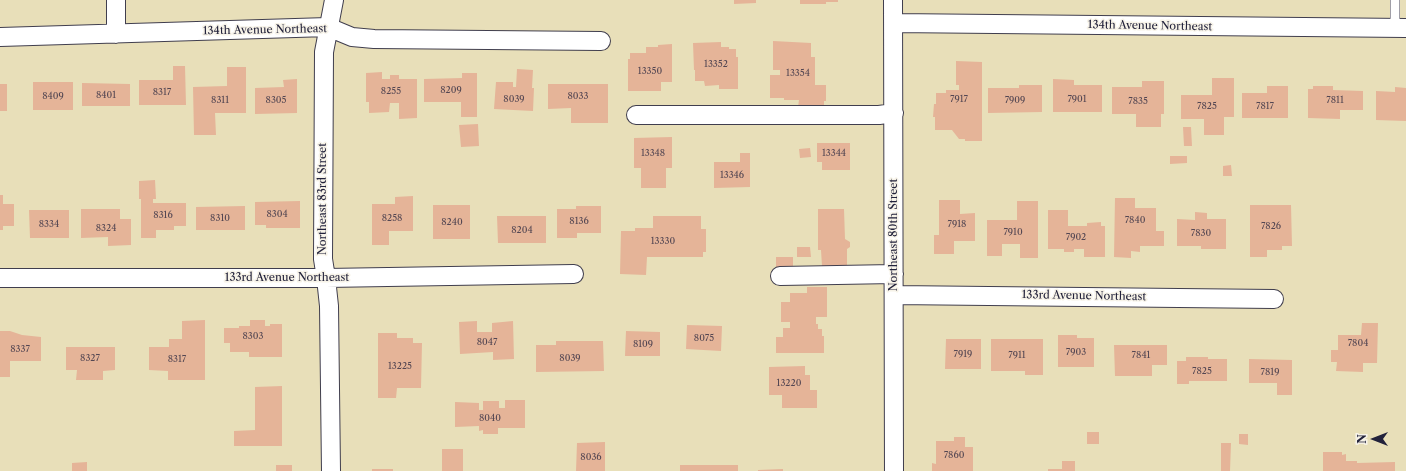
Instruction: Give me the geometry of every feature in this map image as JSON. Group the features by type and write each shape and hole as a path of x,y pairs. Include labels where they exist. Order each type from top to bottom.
{"street":[{"path":"116,0 116,34"},
{"name":"Northeast 83rd Street","path":"331,471 329,306 323,259 324,52 334,0"},
{"name":"Northeast 80th Street","path":"893,0 894,471"},
{"name":"134th Avenue Northeast","path":"893,23 1400,28"},
{"name":"134th Avenue Northeast","path":"0,37 328,27 352,37 374,39 601,41"},
{"path":"636,116 878,115 894,113"},
{"name":"133rd Avenue Northeast","path":"0,278 326,278 574,274"},
{"path":"780,276 894,274"},
{"name":"133rd Avenue Northeast","path":"894,295 1274,299"}],"lane":[{"path":"1395,0 1400,28"}],"building":[{"path":"734,0 756,0 756,3 734,4"},
{"path":"800,0 838,0 838,2 826,2 826,4 800,4"},
{"path":"773,41 811,43 811,57 815,57 815,85 826,85 826,101 824,101 824,107 798,107 799,100 770,98 770,75 780,75 780,70 773,70"},
{"path":"721,42 721,47 736,49 736,57 738,57 738,89 719,89 719,85 705,86 704,81 695,81 693,43"},
{"path":"672,44 672,82 661,82 661,91 628,91 628,59 630,59 630,53 646,53 646,47 658,47 658,45"},
{"path":"956,61 982,62 982,141 965,141 965,139 959,139 952,130 935,130 935,117 933,117 934,104 936,104 936,93 946,93 946,90 959,90 959,85 956,85"},
{"path":"173,66 185,66 186,105 139,105 139,80 173,80"},
{"path":"227,67 246,67 246,113 215,113 216,135 194,135 193,87 227,86"},
{"path":"517,69 533,70 533,111 494,109 496,82 513,82 513,87 516,87"},
{"path":"382,72 382,79 390,79 390,75 399,75 399,79 417,79 417,118 399,119 399,103 390,103 389,112 369,113 369,102 366,102 366,73"},
{"path":"462,73 477,73 477,117 461,117 461,102 424,102 424,79 462,78"},
{"path":"1212,78 1234,78 1234,117 1224,117 1224,135 1204,135 1204,119 1181,119 1181,95 1212,95"},
{"path":"297,79 297,113 255,114 255,88 284,87 283,80"},
{"path":"1053,79 1074,80 1074,85 1102,85 1102,112 1053,112"},
{"path":"1142,81 1164,81 1164,114 1161,114 1161,127 1136,127 1136,114 1112,114 1112,87 1142,87"},
{"path":"33,82 73,82 73,110 33,110"},
{"path":"82,83 130,84 130,106 82,106"},
{"path":"0,84 7,84 7,111 0,111"},
{"path":"548,84 608,84 608,123 571,123 571,108 548,109"},
{"path":"1019,85 1042,85 1042,112 988,113 988,88 1019,88"},
{"path":"1267,86 1288,86 1288,118 1242,118 1242,93 1267,93"},
{"path":"1313,86 1333,86 1333,90 1363,91 1363,110 1340,110 1340,119 1308,118 1308,89 1313,89"},
{"path":"1395,87 1406,88 1406,121 1376,120 1376,91 1395,92"},
{"path":"478,124 479,146 461,147 459,125"},
{"path":"1183,127 1191,127 1192,146 1184,146"},
{"path":"672,137 672,168 666,168 666,188 641,188 641,168 634,168 634,138"},
{"path":"817,143 850,143 850,170 822,170 822,162 817,162"},
{"path":"810,148 811,157 800,158 799,149"},
{"path":"740,153 750,153 750,187 714,188 714,162 740,162"},
{"path":"1170,156 1187,156 1187,163 1170,164"},
{"path":"1231,165 1232,176 1223,176 1223,166"},
{"path":"155,180 156,199 153,199 153,203 186,203 186,226 174,226 174,230 156,230 156,238 141,238 141,199 139,199 139,181"},
{"path":"0,195 3,195 3,204 14,204 14,226 3,226 3,230 0,230"},
{"path":"413,196 413,231 389,231 389,245 372,245 372,204 395,204 395,197"},
{"path":"1115,198 1135,198 1135,208 1156,208 1156,231 1164,231 1164,246 1140,246 1140,252 1131,251 1131,258 1114,257"},
{"path":"939,200 960,200 960,214 975,213 975,241 954,241 954,254 934,254 934,235 939,235"},
{"path":"300,201 300,228 266,228 266,225 255,225 255,202"},
{"path":"1017,201 1038,201 1038,258 1020,258 1020,244 1002,244 1002,256 987,256 987,220 1017,220"},
{"path":"433,205 470,205 470,239 433,239"},
{"path":"1250,205 1291,205 1292,246 1282,246 1282,250 1267,250 1267,257 1250,257"},
{"path":"245,206 245,230 196,230 196,207"},
{"path":"576,206 601,206 601,233 577,233 577,238 557,238 557,209 576,209"},
{"path":"81,209 120,209 120,219 131,219 131,245 108,246 108,237 81,238"},
{"path":"818,209 844,209 845,239 850,242 850,247 847,249 847,266 822,266 821,250 818,250"},
{"path":"29,210 69,210 69,238 30,238"},
{"path":"1048,210 1068,210 1068,226 1087,226 1087,223 1101,222 1101,226 1105,226 1105,257 1084,257 1084,249 1074,249 1074,252 1064,252 1064,249 1048,249"},
{"path":"1195,212 1207,213 1207,219 1226,219 1226,249 1201,249 1201,246 1177,246 1177,219 1195,220"},
{"path":"497,216 546,216 546,243 498,243"},
{"path":"653,216 701,216 701,229 706,229 706,252 703,252 703,257 647,257 646,275 620,274 621,231 635,231 635,228 653,228"},
{"path":"797,247 810,247 811,257 797,257"},
{"path":"776,257 793,257 793,267 776,267"},
{"path":"807,287 827,287 827,317 816,317 818,329 822,329 822,336 824,336 824,353 776,353 776,337 783,337 783,328 790,328 790,322 781,322 781,302 790,302 790,293 807,293"},
{"path":"205,320 205,380 168,380 168,371 149,370 149,347 169,347 169,339 182,339 182,321"},
{"path":"250,320 265,320 265,326 270,326 270,324 282,324 282,357 249,357 249,352 230,352 230,343 224,343 224,328 250,326"},
{"path":"477,321 477,332 492,332 492,323 513,321 514,359 493,360 493,352 460,354 459,322"},
{"path":"1362,323 1378,323 1377,363 1363,363 1363,372 1336,371 1337,362 1331,362 1331,350 1338,350 1338,335 1361,335"},
{"path":"687,325 722,326 721,351 686,349"},
{"path":"0,331 10,331 22,335 41,337 41,361 10,361 10,377 0,377"},
{"path":"626,331 660,332 660,356 625,356"},
{"path":"378,333 397,333 397,338 413,338 413,343 422,343 421,388 397,388 396,398 378,398"},
{"path":"1058,335 1077,335 1077,338 1094,338 1094,367 1058,367"},
{"path":"946,339 981,339 981,369 945,369"},
{"path":"991,339 1043,339 1043,375 1025,375 1025,371 991,371"},
{"path":"556,341 603,341 604,371 536,372 536,345 556,345"},
{"path":"1114,345 1167,345 1167,365 1152,365 1152,376 1115,376"},
{"path":"66,347 115,347 115,370 103,371 103,380 76,380 77,370 66,370"},
{"path":"1186,357 1227,359 1227,381 1189,381 1189,384 1177,384 1177,361 1186,361"},
{"path":"1249,359 1292,360 1292,395 1277,395 1277,383 1249,383"},
{"path":"805,366 805,375 810,375 810,390 817,390 817,408 782,408 782,395 769,395 769,367"},
{"path":"282,386 282,446 234,446 234,431 255,430 255,387"},
{"path":"505,400 525,400 525,428 498,428 498,434 483,434 483,430 479,431 479,426 455,427 455,402 479,403 479,410 483,410 483,401 499,401 499,408 505,408"},
{"path":"1087,432 1099,432 1099,444 1087,444"},
{"path":"1239,434 1248,434 1248,445 1239,444"},
{"path":"954,437 965,437 965,447 973,447 973,471 932,471 932,463 936,464 936,441 954,441"},
{"path":"605,442 605,471 576,471 577,443"},
{"path":"1221,443 1231,443 1230,471 1221,471"},
{"path":"442,449 463,449 463,471 442,471"},
{"path":"1323,452 1342,452 1342,455 1346,454 1346,461 1357,461 1357,463 1395,462 1395,471 1323,471"},
{"path":"1062,461 1075,461 1075,471 1048,471 1048,469 1062,469"},
{"path":"87,462 87,471 72,471 72,463"},
{"path":"276,465 292,465 292,471 276,471"},
{"path":"680,465 738,465 738,471 680,471"},
{"path":"372,469 393,469 393,471 372,471"},
{"path":"783,469 783,471 758,471 758,470"}]}
